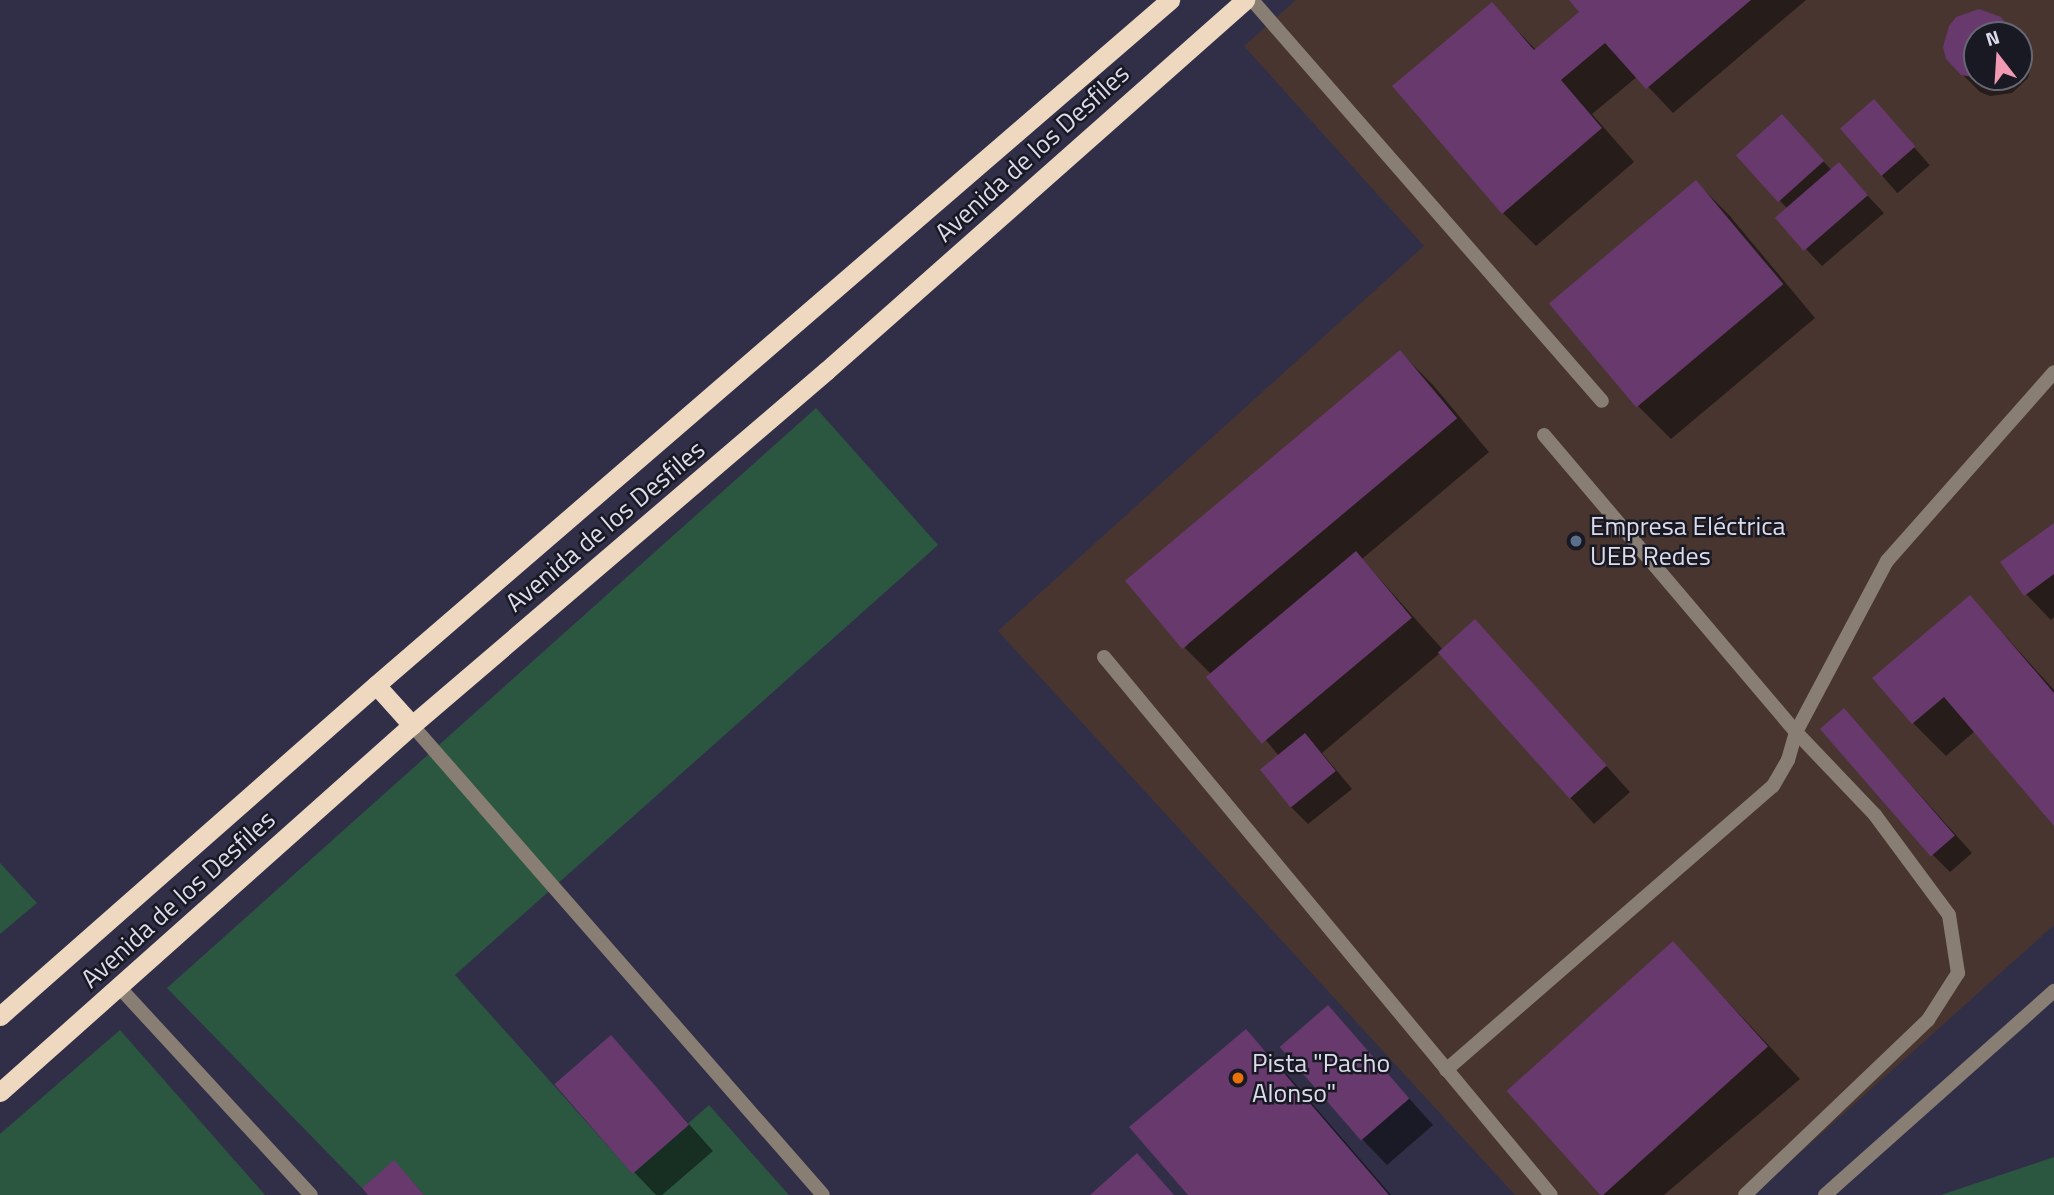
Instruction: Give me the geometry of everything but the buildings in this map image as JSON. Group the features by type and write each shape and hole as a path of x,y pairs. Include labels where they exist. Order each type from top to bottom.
{"highway":[{"name":"Avenida de los Desfiles","path":"0,1016 376,685 1170,0"},
{"name":"Avenida de los Desfiles","path":"0,1092 412,725 827,371 1245,0"},
{"path":"376,685 412,725"}],"street":[{"path":"1252,0 1602,401"},
{"path":"1446,1070 1773,786 1788,760 1796,732 1887,561 2054,372"},
{"path":"1544,435 1796,732 1875,815 1949,915 1958,973 1928,1020 1745,1195"},
{"path":"1104,657 1551,1195"},
{"path":"412,725 822,1195"},
{"path":"119,987 312,1195"},
{"path":"1825,1195 2054,991"}],"shaded area":[{"name":"Empresa Eléctrica UEB Redes","path":"1296,0 2054,0 2054,925 1753,1195 1515,1195 998,631 1424,246 1244,46"}],"green space":[{"path":"816,408 938,545 455,975 632,1173 709,1105 789,1195 424,1195 394,1161 362,1188 167,988"},
{"path":"0,863 37,903 0,934"},
{"path":"120,1030 265,1195 0,1195 0,1134"},
{"path":"2054,1157 2054,1195 1941,1195"}],"place":[{"name":"Empresa Eléctrica UEB Redes","path":"1576,541"},
{"name":"Pista \"Pacho Alonso\"","path":"1238,1078"}]}
